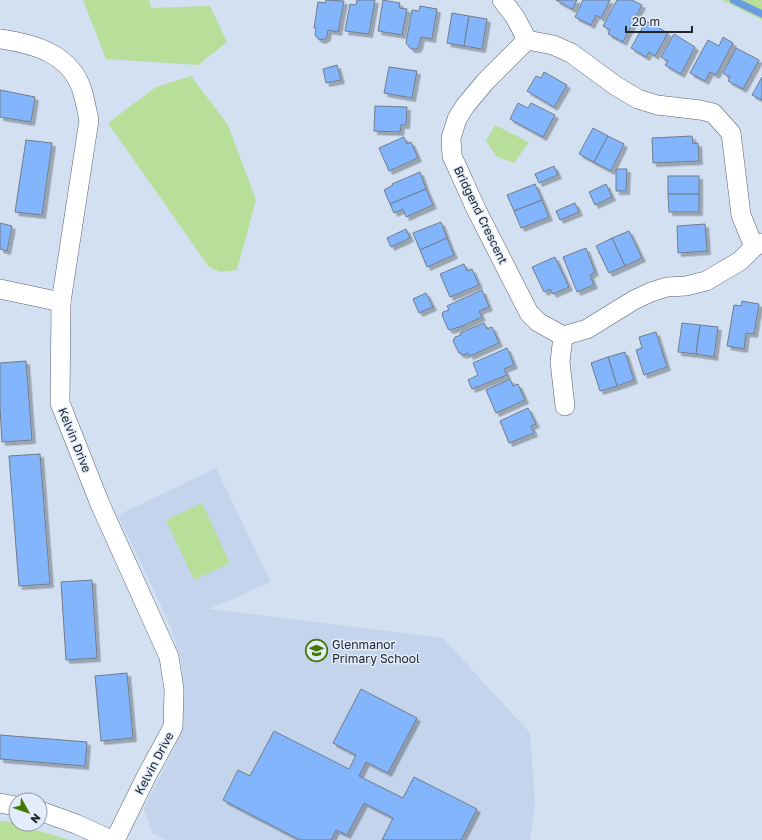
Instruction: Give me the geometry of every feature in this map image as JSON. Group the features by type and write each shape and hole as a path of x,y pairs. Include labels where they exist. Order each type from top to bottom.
{"street":[{"path":"502,0 515,17 527,40 553,45 571,53 616,86 638,99 657,105 700,110 712,114 731,133 740,215 758,245 740,261 706,281 686,286 667,287 652,292 634,300 587,330 563,336 560,362 565,406"},
{"name":"Kelvin Drive","path":"0,39 22,42 47,51 63,61 76,76 83,92 89,120 61,302 60,403 100,504 169,657 174,689 173,727 115,840"},
{"name":"Bridgend Crescent","path":"527,40 490,77 465,106 457,119 451,138 452,156 476,209 529,313 538,322 563,336"},
{"path":"0,289 61,302"},
{"path":"48,815 76,824 111,840"}],"shaded area":[{"name":"Glenmanor Primary School","path":"216,468 271,582 209,609 443,638 530,733 535,804 530,840 166,840 152,833 144,809 175,747 184,703 182,664 170,625 118,515"}],"green space":[{"path":"83,0 149,0 151,8 210,6 227,42 198,65 106,59"},
{"path":"722,0 762,0 762,20"},
{"path":"191,76 228,125 256,200 237,270 220,272 209,267 108,123 156,87"},
{"path":"495,125 529,142 514,163 496,156 486,141"},
{"path":"202,503 230,563 194,580 166,520"},
{"path":"0,821 5,821 8,822 8,832 43,832 70,840 0,840"}],"building":[{"path":"326,0 344,1 338,32 328,30 327,37 323,40 318,39 315,35 316,28 314,28 318,2 325,3"},
{"path":"357,0 375,0 369,34 345,31 350,4 356,5"},
{"path":"383,0 400,3 399,8 407,9 402,35 378,31"},
{"path":"556,0 577,0 572,9"},
{"path":"583,0 610,0 601,18 596,15 591,25 575,17"},
{"path":"617,0 632,0 642,5 623,42 608,34 610,30 603,26"},
{"path":"420,6 437,9 432,39 421,37 417,49 411,49 406,43 412,10 419,11"},
{"path":"452,13 469,16 464,46 447,43"},
{"path":"469,16 487,19 482,49 464,46"},
{"path":"646,21 668,33 655,56 649,52 646,57 631,48"},
{"path":"674,34 695,47 681,74 665,65 668,61 661,57"},
{"path":"723,37 733,43 716,75 710,72 705,81 690,73 708,40 719,46"},
{"path":"736,48 759,60 743,89 728,81 730,77 723,73"},
{"path":"337,65 341,80 326,83 323,69"},
{"path":"389,67 417,71 412,98 384,93"},
{"path":"544,72 567,85 554,107 527,91 536,76 541,78"},
{"path":"762,77 762,100 752,95"},
{"path":"0,90 35,97 31,122 0,117"},
{"path":"518,103 528,108 531,103 555,115 543,137 510,119"},
{"path":"375,106 407,107 406,125 401,125 400,132 374,131"},
{"path":"593,128 608,136 594,162 579,154"},
{"path":"608,136 624,144 611,171 594,162"},
{"path":"692,136 693,144 698,143 699,161 653,163 652,138"},
{"path":"404,137 407,144 411,142 418,158 389,171 379,148"},
{"path":"26,140 52,143 42,215 15,212"},
{"path":"554,166 558,175 539,183 535,174"},
{"path":"616,169 627,169 626,191 616,191"},
{"path":"420,172 426,189 390,204 384,190 393,185 392,184"},
{"path":"668,176 699,176 699,194 668,194"},
{"path":"535,184 542,200 514,211 507,195"},
{"path":"606,184 612,197 595,205 589,192"},
{"path":"426,189 433,205 406,217 403,209 394,213 390,204"},
{"path":"668,194 699,194 699,212 669,212"},
{"path":"542,200 549,217 521,228 514,211"},
{"path":"575,203 579,212 560,220 556,211"},
{"path":"441,222 447,238 420,250 413,233"},
{"path":"0,223 12,226 7,251 0,249"},
{"path":"705,224 707,251 678,253 677,226"},
{"path":"406,229 410,238 391,247 387,238"},
{"path":"629,231 642,258 625,266 612,238"},
{"path":"447,238 454,255 427,267 420,250"},
{"path":"612,238 625,266 609,273 596,246"},
{"path":"586,248 595,272 590,275 594,285 577,292 563,257"},
{"path":"555,257 569,287 553,294 550,289 544,292 532,267"},
{"path":"464,264 467,271 472,269 479,285 450,297 440,274"},
{"path":"482,290 489,307 479,311 482,317 458,328 451,330 448,329 442,315 443,312 449,310 447,306"},
{"path":"426,293 433,307 419,313 413,299"},
{"path":"742,301 759,304 754,334 746,333 744,349 727,346 734,305 741,306"},
{"path":"484,323 487,329 492,327 499,343 470,356 468,353 463,355 459,353 453,341 455,337 461,335 460,333"},
{"path":"682,323 700,325 696,354 678,352"},
{"path":"700,325 718,327 714,357 696,354"},
{"path":"656,332 667,367 644,375 636,350 642,348 639,337"},
{"path":"507,348 514,365 504,369 507,375 472,389 468,380 478,375 473,363"},
{"path":"625,352 634,380 617,386 608,357"},
{"path":"608,357 617,386 600,391 591,363"},
{"path":"26,361 32,440 2,442 0,363"},
{"path":"510,379 513,386 518,384 525,400 496,413 486,390"},
{"path":"528,408 536,424 531,426 534,433 509,443 500,421"},
{"path":"40,454 50,584 19,586 9,456"},
{"path":"92,580 97,658 66,660 61,582"},
{"path":"127,673 133,738 101,741 95,676"},
{"name":"Glenmanor Primary School","path":"361,689 417,718 388,773 366,762 359,776 403,798 414,777 477,809 461,840 382,840 393,818 364,803 347,835 336,830 331,840 300,840 223,800 238,770 250,776 274,731 349,769 356,755 333,743"},
{"path":"0,735 87,742 85,766 0,759"}],"waterway":[{"path":"733,0 762,14"}],"place":[{"name":"Glenmanor Primary School","path":"317,651"}]}
